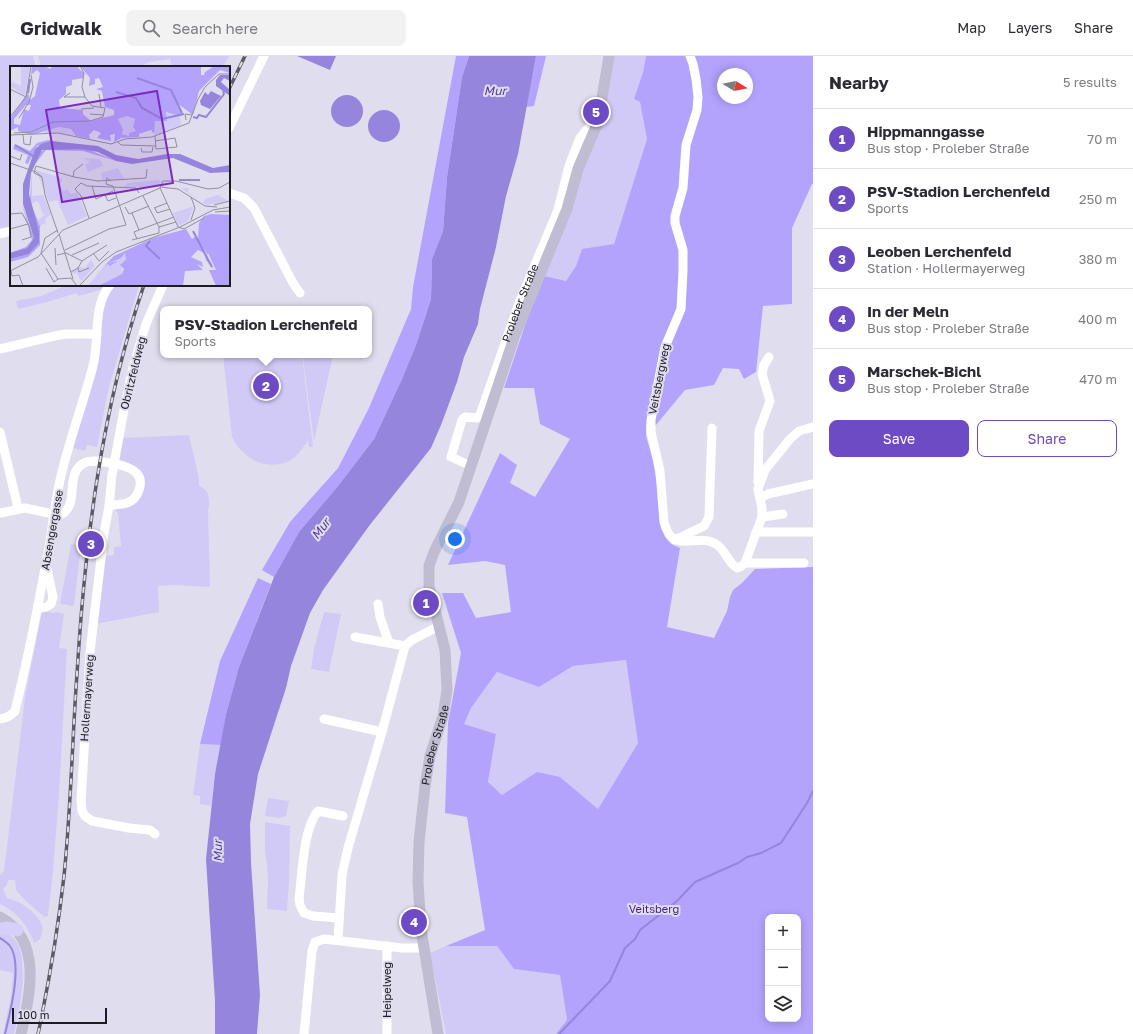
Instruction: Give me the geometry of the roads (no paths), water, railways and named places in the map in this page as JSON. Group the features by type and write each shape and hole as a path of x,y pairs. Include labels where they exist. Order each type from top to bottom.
{"highway":[{"path":"0,929 8,928 17,930"}],"main road":[{"name":"Proleber Straße","path":"438,1034 420,922 419,848 420,821 430,756 443,716 448,690 446,664 439,626 429,586 429,566 434,552 459,502 518,328 567,209 578,169 598,122 609,56"},
{"path":"0,917 10,923 17,930 28,951 30,982 21,1034"}],"street":[{"path":"230,126 264,56"},
{"name":"Veitsbergweg","path":"675,540 666,530 664,522 660,471 651,432 651,420 665,346 681,309 683,250 675,223 675,216 683,188 686,145 697,110 698,97 696,79 690,56"},
{"name":"Proleber Straße","path":"471,466 451,457 462,420 465,417 477,418 480,415 519,302 558,210 570,166 580,138 590,126 598,122"},
{"path":"230,194 244,198 254,208 293,283 300,293"},
{"path":"0,234 10,231"},
{"name":"Absengergasse","path":"4,718 15,711 46,564 53,514 64,468 93,365 97,345 99,308 102,297 109,286"},
{"name":"Obritzfeldweg","path":"109,506 118,437 133,367 146,324 163,286"},
{"path":"0,349 66,334 97,334"},
{"path":"675,540 685,542 709,541 721,548 732,565 740,568 745,563 762,518 762,508 759,494 758,431 770,401 762,374 764,365 769,357"},
{"path":"759,494 765,470 790,438 799,431 813,427"},
{"path":"675,540 704,526 709,517 712,428"},
{"path":"0,435 18,508"},
{"path":"0,513 18,508 24,508 53,514 62,514 69,508 76,472 85,463 94,461 131,468 137,474 140,483 139,491 134,498 127,503 109,506"},
{"path":"759,494 813,484"},
{"name":"Hollermayerweg","path":"109,506 104,533 90,652 81,806 84,816 92,821 129,828 150,830 155,834"},
{"path":"762,518 782,514"},
{"path":"756,532 813,532"},
{"path":"745,563 804,563"},
{"path":"38,605 42,608 46,607 51,604 53,597 46,564"},
{"path":"378,604 380,617 389,643"},
{"path":"338,940 342,875 350,817 382,732 406,646 412,640 439,626"},
{"path":"355,637 406,646"},
{"path":"324,719 382,732"},
{"path":"339,918 313,916 304,913 300,905 304,859 308,834 313,817 318,811 350,817"},
{"path":"304,1034 312,952 315,942 324,939 402,948 424,948"},
{"name":"Heipelweg","path":"387,1034 388,946"}],"water":[{"path":"297,56 336,56 330,70"},
{"name":"Mur","path":"469,56 536,56 518,154 506,196 496,247 480,309 478,324 464,357 457,382 431,448 369,526 323,590 310,613 291,666 286,688 258,774 250,824 251,863 260,995 257,1034 215,1034 215,1001 206,859 215,774 226,714 239,667 274,577 299,532 338,486 374,439 416,345 431,299 432,259 443,231 447,177 462,77"},
{"path":"344,95 350,95 360,102 363,111 362,117 356,124 350,127 344,127 334,120 331,114 331,108 338,98"},
{"path":"381,110 387,110 397,117 400,126 399,132 393,139 387,142 381,142 371,135 368,129 368,123 375,113"}],"waterway":[{"path":"559,1034 610,981 625,948 635,939 640,930 677,901 695,882 738,863 747,857 761,853 781,843 813,791"},
{"path":"0,938 10,946 14,954 15,964 14,989 5,1034"}],"railway":[{"path":"230,87 245,56"},
{"path":"38,1034 53,955 64,876 80,625 90,526 106,428 129,332 144,286"}],"place":[{"name":"Marschek-Bichl","path":"596,112"},
{"name":"PSV-Stadion Lerchenfeld","path":"266,386"},
{"name":"Leoben Lerchenfeld","path":"91,544"},
{"name":"Hippmanngasse","path":"426,603"},
{"name":"In der Meln","path":"414,922"}],"park label":[{"name":"Veitsberg","path":"654,909"}]}
